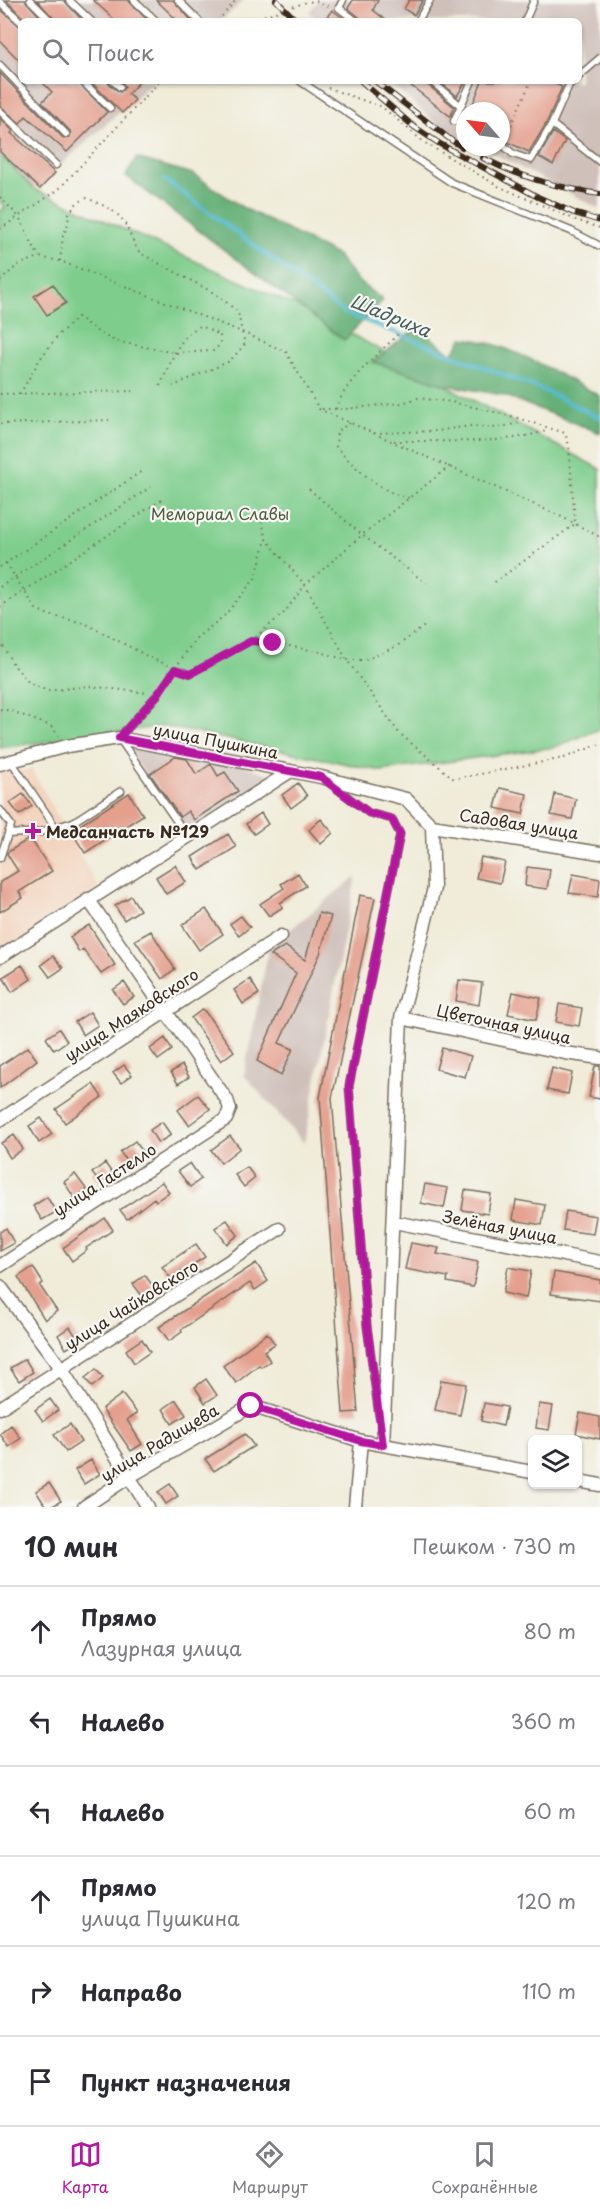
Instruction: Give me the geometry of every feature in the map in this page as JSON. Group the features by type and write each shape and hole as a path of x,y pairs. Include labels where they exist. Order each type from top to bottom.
{"street":[{"name":"улица Пушкина","path":"5,762 67,746 119,738 321,777 406,799 432,826"},
{"path":"0,957 291,771"},
{"path":"383,1445 401,1018 434,888 432,826"},
{"name":"Садовая улица","path":"432,826 600,853"},
{"path":"88,899 166,1011"},
{"name":"улица Маяковского","path":"0,1120 281,936"},
{"name":"улица Гастелло","path":"0,1266 226,1119 230,1108 227,1100 166,1011"},
{"name":"Цветочная улица","path":"401,1018 565,1053 600,1058"},
{"name":"Зелёная улица","path":"394,1222 600,1262"},
{"name":"улица Чайковского","path":"0,1408 279,1229"},
{"path":"0,1286 61,1368 148,1507"},
{"name":"улица Радищева","path":"84,1507 129,1477 251,1406 361,1441"},
{"path":"355,1507 361,1441 528,1471"},
{"path":"582,1481 600,1485"}],"lane":[{"path":"30,0 48,18"},
{"path":"69,0 88,18"},
{"path":"134,0 153,18"},
{"path":"178,0 196,18"},
{"path":"343,0 339,8 352,18"},
{"path":"420,18 430,0"},
{"path":"526,18 534,0"},
{"path":"0,2 18,19"},
{"path":"582,73 600,58"},
{"path":"0,65 18,84"},
{"path":"18,84 66,134"},
{"path":"85,84 110,108"},
{"path":"116,84 120,87"},
{"path":"304,84 452,183 571,231 600,246"},
{"path":"435,84 456,102"},
{"path":"463,102 471,84"},
{"path":"510,151 531,160 552,124 570,84"},
{"path":"0,111 56,165"},
{"path":"454,121 456,117"},
{"path":"552,124 600,162"},
{"path":"158,694 119,738 187,836"},
{"path":"5,762 56,828"},
{"path":"321,777 369,813 392,819 400,834 349,1086 367,1326 383,1445"},
{"path":"8,834 41,832 73,822 121,791"},
{"path":"0,810 11,825 0,858"}],"path":[{"path":"221,18 236,0"},
{"path":"256,18 307,2 316,1 339,8"},
{"path":"0,229 58,190 157,84"},
{"path":"510,127 530,84"},
{"path":"323,86 382,107 424,143 498,186 600,228"},
{"path":"0,197 19,217 39,256"},
{"path":"60,261 69,213 77,202 87,198 121,218 132,242 140,252 216,294 238,312 245,345 230,361 173,386"},
{"path":"0,281 18,265 39,256 60,261 242,332 286,352 319,409 560,516 600,537"},
{"path":"20,394 40,359 59,334 78,316 98,332 116,341 175,353 213,351 220,345 220,335 201,326 194,329 183,339 175,353 159,388"},
{"path":"336,409 340,398 357,376 398,334"},
{"path":"0,394 133,392"},
{"path":"319,409 402,403 418,399 452,402 565,433 569,445 575,524"},
{"path":"0,424 109,420"},
{"path":"371,434 436,431 470,426 497,428 526,421"},
{"path":"350,423 337,431 336,447 352,465 377,484 410,498"},
{"path":"391,441 448,442 505,437 524,438 550,430"},
{"path":"6,563 36,609 49,615 84,622 175,669 190,674 251,641 261,630 284,613 305,585 450,466"},
{"path":"0,567 142,471"},
{"path":"0,587 152,486"},
{"path":"309,489 362,536 426,583"},
{"path":"0,607 162,500"},
{"path":"0,641 13,664 29,683 48,692 88,686 158,694 195,639 225,615 256,577 266,539 262,521"},
{"path":"492,584 575,524"},
{"path":"266,539 305,585 346,660 399,733 454,779 564,758 600,744"},
{"path":"251,641 320,652 346,660 365,660 397,646 426,625"},
{"path":"0,709 51,726 67,746"}],"shaded area":[{"path":"0,0 244,0 224,18 18,18 18,84 151,84 34,189 0,156"},
{"path":"319,0 600,0 600,209 498,156 510,156 510,102 456,102 456,134 438,125 391,84 582,84 582,18 316,18 309,12"},
{"path":"124,743 235,762 273,776 183,832"},
{"name":"Медсанчасть №129","path":"31,769 99,888 0,956 0,773"},
{"path":"356,876 304,1143 244,1075 269,947"}],"green space":[{"name":"Мемориал Славы","path":"0,154 34,189 314,314 600,469 600,729 555,747 381,771 164,726 0,748 0,211 5,208 0,202"},
{"path":"136,158 193,174 242,207 337,255 359,282 383,300 344,340 126,176"},
{"path":"417,327 452,354 463,338 499,346 600,396 600,433 503,395 446,385 373,362"}],"building":[{"path":"6,0 25,0 41,18 23,18"},
{"path":"37,0 64,0 80,18 53,18"},
{"path":"93,0 128,0 145,18 113,18"},
{"path":"156,0 173,0 189,18 175,18"},
{"path":"353,0 378,0 373,10 383,18 360,18 348,8"},
{"path":"409,0 423,0 414,15 404,9"},
{"path":"0,9 18,24 18,59 0,41"},
{"path":"332,10 343,18 326,18"},
{"path":"0,73 64,139 70,137 71,132 42,102 52,92 44,84 80,84 107,112 67,152 26,116 20,123 0,106"},
{"path":"93,84 110,84 120,92 125,87 123,84 137,84 128,94 135,100 122,113"},
{"path":"409,84 428,84 454,107 450,116"},
{"path":"443,84 464,84 457,96"},
{"path":"481,84 556,84 562,87 546,124 529,152 510,143 510,102 474,102"},
{"path":"0,118 13,131 11,133 55,173 40,189 0,152"},
{"path":"553,132 565,141 553,165 539,157"},
{"path":"53,284 66,303 47,315 34,296"},
{"path":"175,757 187,759 196,774 211,764 218,776 225,772 238,791 194,820 188,811 180,817 150,774"},
{"path":"298,783 307,796 291,808 282,795"},
{"path":"500,788 527,794 523,814 495,808"},
{"path":"129,793 143,815 85,853 71,831"},
{"path":"23,794 32,806 19,815 10,803"},
{"path":"555,794 576,799 572,819 551,815"},
{"path":"261,813 268,824 254,834 246,824"},
{"path":"321,819 333,833 321,844 309,830"},
{"path":"228,834 236,847 200,870 192,857"},
{"path":"30,838 52,871 19,892 23,898 0,912 0,882 18,871 7,854"},
{"path":"481,857 505,862 500,883 476,878"},
{"path":"175,865 186,882 166,894 156,877"},
{"path":"527,867 550,870 547,889 525,886"},
{"path":"298,873 306,886 280,903 283,907 269,916 260,904 284,888 281,884"},
{"path":"573,874 600,879 598,897 569,893"},
{"path":"360,895 375,898 332,1098 358,1412 343,1413 320,1097"},
{"path":"131,896 140,910 124,920 115,906"},
{"path":"206,909 223,934 199,950 182,925"},
{"path":"319,913 331,916 320,954 279,1043 293,1049 281,1075 257,1061 296,973 271,955 285,946 305,960"},
{"path":"241,916 250,927 239,936 230,924"},
{"path":"89,925 115,965 101,974 83,949 79,952 70,937"},
{"path":"151,931 175,969 162,979 135,940"},
{"path":"53,956 63,968 50,977 41,965"},
{"path":"22,965 31,979 12,992 3,977"},
{"path":"250,979 259,994 243,1004 234,990"},
{"path":"459,980 482,983 479,1005 456,1001"},
{"path":"124,982 134,997 123,1004 113,990"},
{"path":"513,992 541,998 536,1020 508,1014"},
{"path":"559,1004 582,1008 579,1026 556,1022"},
{"path":"203,1009 234,1051 221,1061 191,1018"},
{"path":"90,1012 98,1025 83,1035 75,1022"},
{"path":"59,1029 67,1041 54,1050 46,1038"},
{"path":"165,1038 172,1050 158,1060 150,1049"},
{"path":"28,1047 37,1060 0,1088 0,1066"},
{"path":"442,1048 471,1056 465,1077 436,1069"},
{"path":"124,1065 132,1075 121,1083 113,1073"},
{"path":"182,1065 189,1077 178,1084 171,1072"},
{"path":"595,1066 600,1066 600,1099 589,1097"},
{"path":"552,1068 572,1073 568,1094 547,1090"},
{"path":"93,1084 102,1097 65,1123 56,1109"},
{"path":"198,1095 210,1109 189,1125 178,1110"},
{"path":"41,1118 52,1134 39,1143 29,1126"},
{"path":"162,1122 171,1135 158,1143 150,1130"},
{"path":"14,1135 23,1149 10,1158 1,1143"},
{"path":"230,1136 240,1148 221,1163 211,1150"},
{"path":"135,1141 144,1153 129,1164 120,1152"},
{"path":"105,1163 112,1173 99,1182 92,1173"},
{"path":"190,1163 201,1179 190,1187 178,1171"},
{"path":"247,1167 255,1178 244,1187 235,1175"},
{"path":"75,1174 87,1190 75,1199 64,1182"},
{"path":"162,1182 169,1192 156,1201 154,1198 127,1219 120,1210"},
{"path":"425,1184 448,1188 444,1208 421,1203"},
{"path":"465,1190 491,1194 488,1214 462,1210"},
{"path":"47,1197 56,1212 42,1220 33,1206"},
{"path":"516,1200 545,1205 542,1225 513,1220"},
{"path":"566,1211 596,1216 593,1234 563,1230"},
{"path":"105,1218 113,1230 86,1248 87,1250 72,1261 63,1248"},
{"path":"227,1220 238,1235 227,1244 215,1228"},
{"path":"6,1228 14,1243 0,1251 0,1232"},
{"path":"411,1243 439,1248 437,1254 478,1262 473,1287 447,1282 448,1277 405,1269"},
{"path":"196,1244 205,1257 171,1279 162,1267"},
{"path":"256,1263 268,1281 255,1290 250,1283 181,1330 182,1332 169,1341 159,1327"},
{"path":"33,1267 43,1283 40,1286 57,1311 45,1320 18,1277"},
{"path":"508,1267 531,1271 526,1298 503,1293"},
{"path":"554,1272 600,1280 600,1301 551,1294"},
{"path":"145,1275 155,1289 143,1297 133,1284"},
{"path":"70,1327 79,1341 66,1349 58,1335"},
{"path":"267,1333 275,1344 264,1351 270,1361 261,1367 259,1365 236,1383 223,1366"},
{"path":"142,1339 150,1352 134,1363 126,1350"},
{"path":"25,1359 33,1372 19,1381 10,1368"},
{"path":"96,1369 103,1378 92,1387 85,1378"},
{"path":"206,1379 217,1395 205,1403 195,1387"},
{"path":"441,1380 466,1384 460,1415 435,1410"},
{"path":"122,1394 137,1413 127,1420 142,1444 131,1451 102,1409"},
{"path":"50,1399 58,1410 43,1421 35,1410"},
{"path":"176,1400 186,1415 172,1424 163,1409"},
{"path":"484,1403 507,1407 503,1426 481,1421"},
{"path":"539,1404 553,1406 549,1430 536,1428"},
{"path":"580,1413 600,1417 600,1439 576,1434"},
{"path":"70,1424 81,1442 66,1452 54,1435"},
{"path":"11,1425 21,1438 9,1447 0,1434"},
{"path":"245,1434 254,1446 214,1471 205,1459"},
{"path":"91,1460 100,1474 84,1484 75,1470"},
{"path":"49,1483 61,1501 51,1507 46,1507 36,1491"},
{"path":"170,1484 178,1496 166,1504 158,1492"}],"waterway":[{"name":"Шадриха","path":"164,179 345,313 545,391 600,418"}],"railway":[{"path":"276,0 294,18"},
{"path":"364,84 413,126 440,144 538,197 574,213 600,221"},
{"path":"379,84 456,143"},
{"path":"483,158 540,181 600,194"}],"place":[{"name":"Медсанчасть №129","path":"33,831"}],"route":[{"path":"251,1406 361,1441 383,1445 367,1326 349,1086 400,834 392,819 369,813 321,777 119,738 158,694 175,669 190,674 251,641 273,643"}]}
